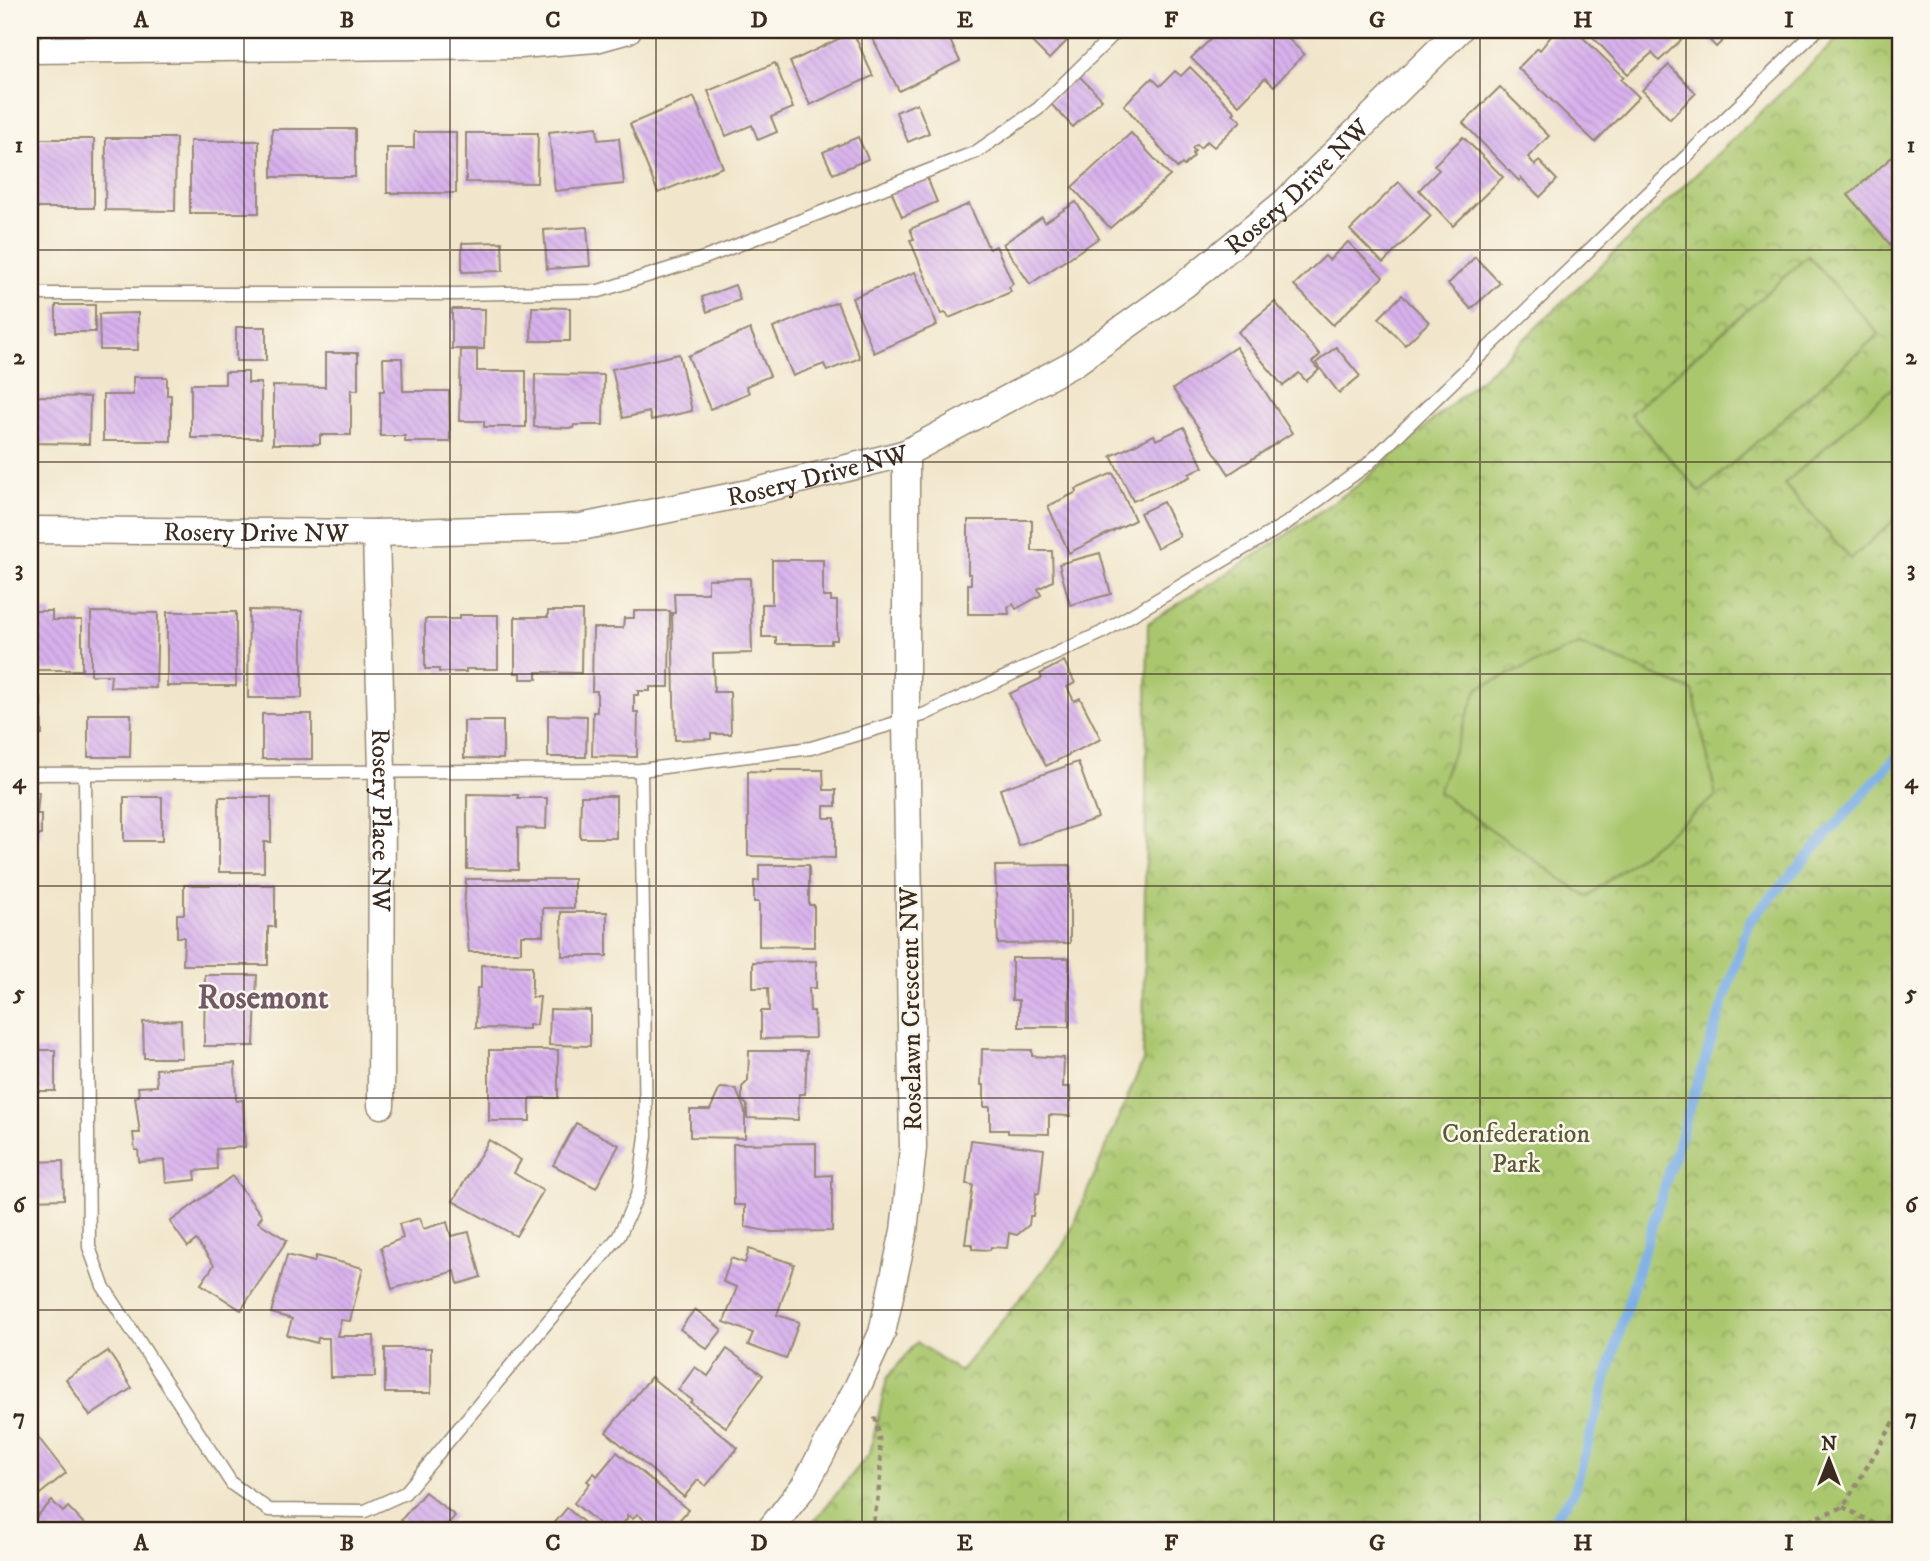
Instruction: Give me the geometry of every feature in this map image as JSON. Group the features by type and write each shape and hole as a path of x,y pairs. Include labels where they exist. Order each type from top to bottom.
{"street":[{"path":"30,50 520,45 596,39 628,30"},
{"name":"Rosery Drive NW","path":"30,530 376,533 581,527 752,492 906,453 1076,362 1184,285 1285,201 1459,30"},
{"name":"Roselawn Crescent NW","path":"769,1531 805,1485 858,1386 882,1333 905,1231 913,1148 906,720 906,453"},
{"name":"Rosery Place NW","path":"376,533 382,772 381,1105"}],"lane":[{"path":"30,293 456,295 599,291 707,257 975,152 1038,109 1118,30"},
{"path":"30,774 641,770 811,748 923,715 1101,633 1287,523 1367,465 1817,30"},
{"path":"85,775 89,1248 103,1286 232,1484 269,1510 365,1511 405,1493 619,1236 639,1191 646,1136 641,770"}],"path":[{"path":"858,1386 874,1412 880,1435 880,1487 871,1531"},
{"path":"1781,1531 1843,1507 1900,1412"},
{"path":"1843,1507 1888,1531"},
{"path":"1446,1531 1510,1525 1543,1531"}],"green space":[{"name":"Confederation Park","path":"1847,30 1900,30 1900,1531 806,1531 870,1453 887,1378 917,1342 960,1372 1065,1244 1143,1061 1148,623 1267,548 1358,485 1500,362"},
{"path":"1808,256 1879,334 1700,492 1630,414"},
{"path":"1900,381 1900,515 1851,559 1784,484"},
{"path":"1579,644 1693,691 1716,796 1587,897 1438,792 1478,688"}],"building":[{"path":"875,30 945,30 960,61 899,91 872,37 877,35"},
{"path":"1038,30 1078,30 1049,59 1029,39"},
{"path":"1201,30 1279,30 1304,54 1274,86 1265,78 1239,105 1191,58 1211,39"},
{"path":"1556,30 1575,30 1624,77 1621,80 1639,97 1595,142 1518,68 1538,48 1540,50"},
{"path":"1586,30 1685,30 1678,36 1681,40 1659,61 1652,53 1628,74"},
{"path":"1700,30 1734,30 1716,47"},
{"path":"853,32 873,76 810,105 790,62"},
{"path":"775,63 793,108 771,117 777,132 758,140 752,125 726,136 708,91"},
{"path":"1669,65 1696,93 1670,119 1642,90"},
{"path":"1190,67 1241,121 1214,147 1207,141 1200,148 1194,146 1194,156 1184,166 1182,164 1177,168 1124,105 1152,78 1160,86 1175,71 1181,76"},
{"path":"1078,75 1102,99 1073,127 1050,103"},
{"path":"1500,87 1549,136 1528,157 1535,165 1539,161 1557,180 1540,197 1521,178 1519,181 1463,123"},
{"path":"694,97 723,167 658,193 630,124"},
{"path":"917,103 929,133 908,142 896,112"},
{"path":"597,127 598,140 619,138 624,184 555,191 549,132"},
{"path":"272,129 355,129 355,177 272,177"},
{"path":"414,132 456,132 456,193 387,193 387,148 414,148"},
{"path":"466,133 538,133 537,183 466,182"},
{"path":"1131,133 1170,176 1110,228 1072,187"},
{"path":"858,137 868,159 833,174 823,152"},
{"path":"1463,137 1503,177 1453,226 1419,190 1439,170 1434,165"},
{"path":"106,138 176,138 175,211 105,210"},
{"path":"30,139 94,139 94,208 30,208"},
{"path":"190,141 259,141 259,213 190,213"},
{"path":"1900,150 1900,253 1898,254 1848,195"},
{"path":"925,173 937,202 902,217 890,188"},
{"path":"1399,182 1431,216 1383,263 1350,230"},
{"path":"1076,202 1099,238 1030,284 1003,244 1042,217 1045,222"},
{"path":"969,204 989,249 996,246 1013,284 1009,287 1011,292 949,318 946,313 941,314 910,240 914,239 910,229"},
{"path":"587,227 590,266 547,269 544,230"},
{"path":"502,242 503,271 462,272 462,243"},
{"path":"1348,242 1383,277 1333,325 1294,285 1325,256 1329,260"},
{"path":"1475,257 1500,283 1471,309 1448,284"},
{"path":"915,272 937,325 874,353 852,298"},
{"path":"735,285 740,300 707,312 702,297"},
{"path":"1402,295 1429,322 1405,345 1379,318"},
{"path":"837,302 860,358 827,371 824,364 793,376 773,328"},
{"path":"1275,302 1320,355 1312,362 1319,370 1306,381 1299,373 1283,386 1238,332"},
{"path":"56,305 95,305 95,332 56,332"},
{"path":"532,307 570,308 570,341 531,341"},
{"path":"452,309 485,309 484,349 452,349"},
{"path":"138,313 138,350 100,350 99,314"},
{"path":"236,327 266,327 266,361 236,361"},
{"path":"750,329 770,376 746,386 749,393 710,409 688,356"},
{"path":"1236,347 1292,433 1229,474 1173,389"},
{"path":"1336,347 1360,376 1339,393 1316,363"},
{"path":"461,350 477,350 477,371 526,371 526,427 484,427 484,421 459,421"},
{"path":"325,353 358,353 358,390 351,390 351,435 320,435 320,444 273,444 273,386 325,387"},
{"path":"679,354 692,411 651,420 649,412 623,418 612,369"},
{"path":"383,358 402,358 403,391 449,391 450,442 405,442 405,436 380,436 380,391 384,391"},
{"path":"225,372 248,372 248,383 261,383 261,438 191,438 191,384 225,384"},
{"path":"535,374 604,375 603,425 574,425 573,428 534,427"},
{"path":"133,377 167,377 167,395 171,395 171,441 103,441 103,395 133,395"},
{"path":"30,396 90,397 89,444 30,443"},
{"path":"1184,427 1203,467 1189,474 1190,477 1133,501 1111,456 1154,435 1156,440"},
{"path":"1113,473 1135,520 1069,553 1048,506 1077,492 1076,489"},
{"path":"1163,502 1180,536 1157,548 1140,513"},
{"path":"968,520 1032,520 1032,551 1052,551 1053,581 1038,589 1041,595 1016,609 1013,604 1008,607 1009,614 968,614 968,584 971,584 971,574 968,574"},
{"path":"1100,553 1111,594 1070,605 1059,564"},
{"path":"772,560 823,560 823,597 831,597 831,601 837,601 837,640 831,640 831,644 776,644 776,637 762,637 762,604 772,604"},
{"path":"750,578 752,653 713,654 714,692 730,692 731,734 711,734 711,739 675,740 672,613 675,613 674,593 708,593 708,579"},
{"path":"249,610 302,611 302,698 248,698"},
{"path":"30,611 52,611 52,620 82,620 82,670 30,670"},
{"path":"548,611 582,611 581,673 537,672 537,679 521,679 521,673 515,673 515,617 548,617"},
{"path":"634,611 670,611 669,687 650,687 650,691 638,691 638,695 634,695 634,712 638,712 637,757 592,756 593,712 597,712 597,691 592,691 593,628 623,628 624,618 634,618"},
{"path":"91,612 158,613 156,688 110,687 111,675 91,675"},
{"path":"167,612 236,612 236,686 167,686"},
{"path":"459,615 498,615 498,669 439,672 439,669 425,669 425,619 459,619"},
{"path":"1064,661 1075,683 1067,687 1074,701 1080,698 1101,739 1046,766 1009,694 1042,678 1040,674"},
{"path":"30,697 41,697 42,735 30,735"},
{"path":"88,714 131,714 130,757 88,757"},
{"path":"262,714 312,714 312,759 262,759"},
{"path":"548,715 587,716 586,757 548,757"},
{"path":"464,721 503,721 503,759 464,758"},
{"path":"1078,762 1098,818 1019,846 1000,789"},
{"path":"823,770 824,790 836,790 836,806 824,806 824,818 835,818 835,858 748,856 748,771"},
{"path":"30,792 39,792 37,814 41,814 41,835 30,835"},
{"path":"467,794 547,798 546,829 518,828 518,870 467,869"},
{"path":"581,796 616,796 616,838 580,838"},
{"path":"124,797 162,797 162,841 124,841"},
{"path":"219,797 271,797 271,842 264,842 264,872 219,872"},
{"path":"759,865 809,865 809,905 814,905 814,947 759,946 759,902 754,902 754,881 759,881"},
{"path":"1070,865 1070,943 998,944 995,866"},
{"path":"466,879 574,879 574,908 543,908 543,935 521,935 521,952 469,952 464,907"},
{"path":"184,885 275,885 275,927 268,927 268,965 183,965 184,937 177,937 177,914 184,914"},
{"path":"561,912 607,912 607,956 562,956"},
{"path":"1012,958 1069,958 1069,1027 1019,1027 1019,1000 1012,1000"},
{"path":"816,961 816,988 809,988 810,1011 814,1011 815,1038 761,1039 761,1011 769,1011 768,988 753,988 753,962"},
{"path":"481,965 532,966 532,997 540,997 537,1025 529,1025 529,1029 476,1028 477,988 481,988"},
{"path":"205,975 257,975 254,1046 204,1046"},
{"path":"550,1009 590,1010 590,1046 549,1045"},
{"path":"181,1020 182,1058 144,1058 143,1022"},
{"path":"982,1049 1032,1050 1032,1056 1064,1058 1063,1087 1070,1087 1070,1116 1049,1115 1049,1134 990,1130 990,1107 984,1107 984,1085 981,1085"},
{"path":"30,1050 55,1050 55,1091 30,1091"},
{"path":"489,1050 558,1050 558,1098 530,1098 530,1121 489,1121"},
{"path":"749,1051 807,1051 805,1094 799,1094 798,1120 747,1118 742,1087 748,1081"},
{"path":"235,1063 236,1101 243,1100 245,1147 216,1149 217,1169 195,1171 196,1180 166,1183 164,1160 139,1162 138,1150 135,1150 133,1133 140,1133 135,1097 139,1096 138,1087 157,1086 156,1069"},
{"path":"720,1088 736,1089 745,1111 745,1138 690,1137 690,1110 710,1110"},
{"path":"576,1123 619,1145 596,1188 553,1165"},
{"path":"489,1140 521,1160 514,1173 543,1191 516,1236 453,1201"},
{"path":"971,1140 1044,1149 1039,1194 1036,1193 1033,1216 1030,1216 1029,1225 1017,1235 1009,1233 1007,1248 972,1249 972,1244 965,1244 973,1185 966,1184"},
{"path":"816,1143 816,1176 832,1175 832,1231 772,1232 745,1227 745,1205 734,1205 733,1144"},
{"path":"63,1161 64,1199 30,1200 30,1162"},
{"path":"232,1176 262,1216 258,1222 287,1240 241,1310 201,1284 214,1265 196,1240 188,1247 170,1222"},
{"path":"420,1218 423,1229 447,1222 451,1236 469,1232 481,1277 458,1284 455,1271 392,1289 381,1247 403,1238 399,1224"},
{"path":"749,1249 794,1264 777,1315 799,1322 786,1359 748,1345 753,1333 724,1322 737,1287 723,1282 731,1258 745,1263"},
{"path":"287,1255 314,1262 316,1256 363,1268 350,1321 341,1320 337,1336 374,1336 375,1377 330,1377 329,1338 318,1338 317,1343 287,1335 292,1319 271,1313"},
{"path":"695,1309 722,1330 707,1349 680,1329"},
{"path":"385,1348 431,1348 431,1393 385,1393"},
{"path":"727,1349 763,1375 726,1427 690,1402 692,1400 678,1390 695,1367 708,1376"},
{"path":"108,1351 132,1388 90,1416 66,1379"},
{"path":"651,1377 738,1448 706,1486 698,1480 684,1497 606,1432"},
{"path":"30,1427 66,1473 30,1502"},
{"path":"617,1452 688,1510 670,1531 659,1531 637,1514 633,1519 627,1515 627,1519 616,1531 608,1531 574,1503 590,1483 587,1481 594,1473 597,1476"},
{"path":"425,1492 455,1516 442,1531 414,1531 401,1520"},
{"path":"52,1501 63,1512 68,1507 91,1531 30,1531 30,1523"},
{"path":"567,1508 594,1531 548,1531"}],"waterway":[{"path":"1545,1531 1574,1492 1635,1279 1749,922 1900,753"}],"district":[{"name":"Rosemont","path":"263,996"}]}
